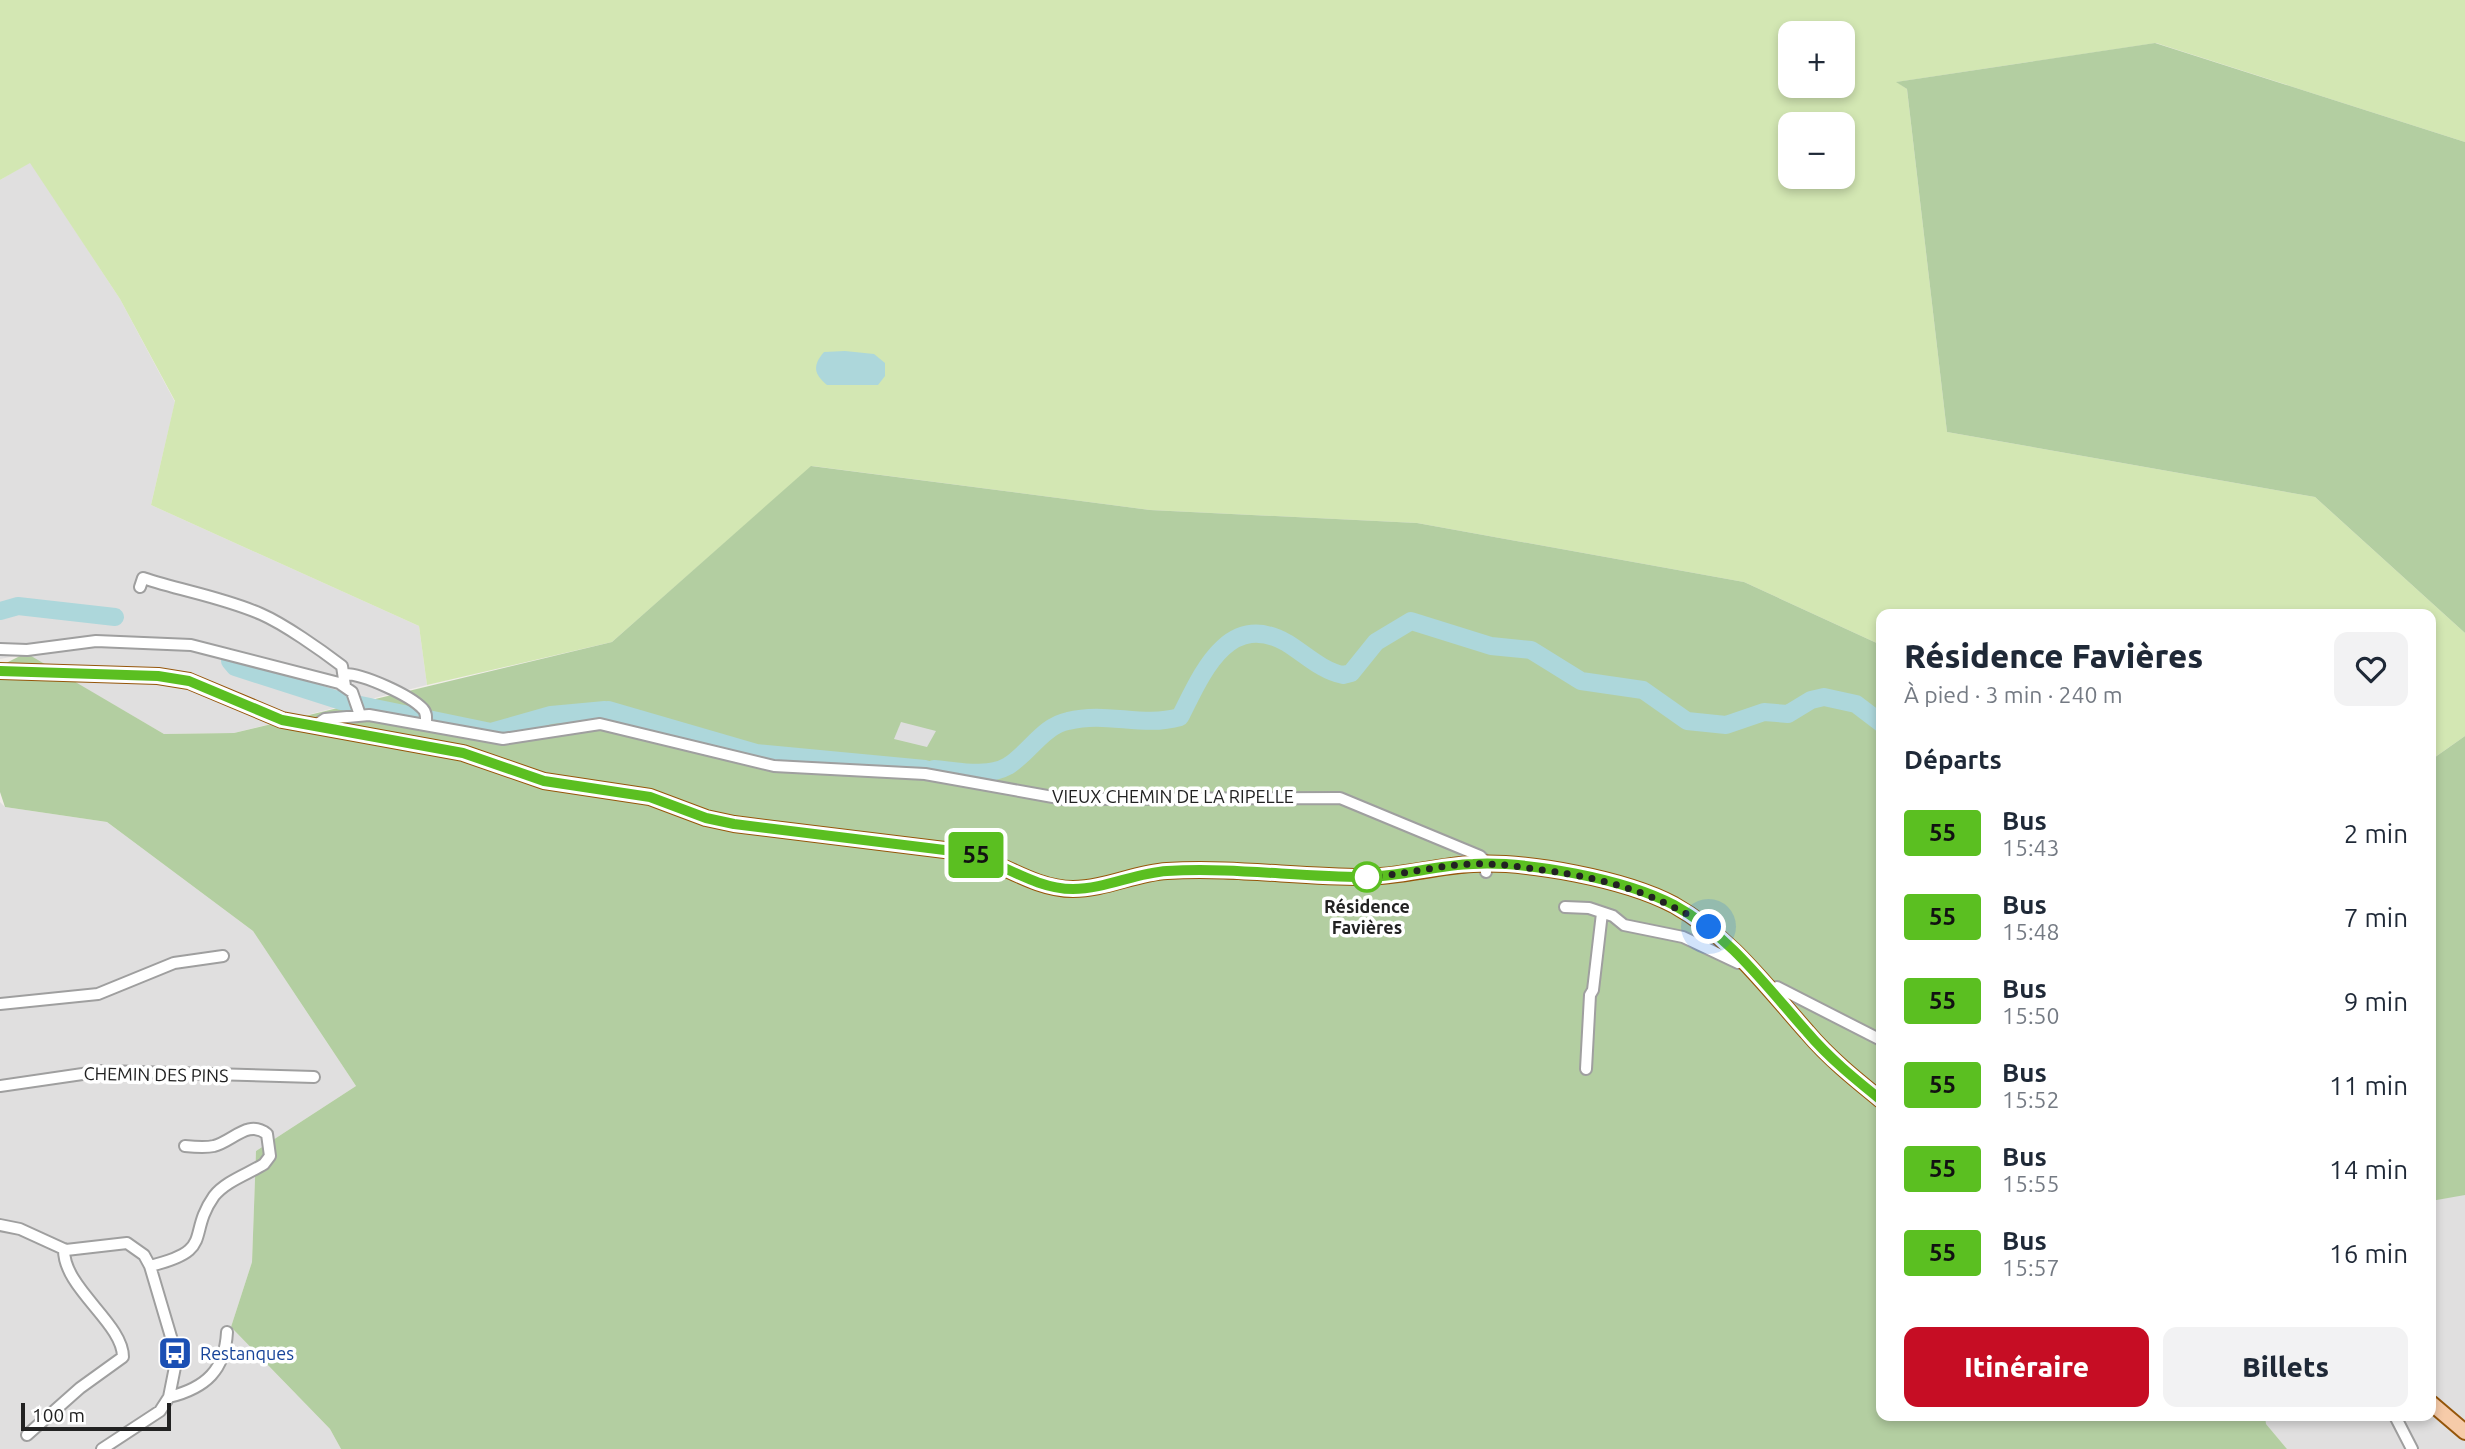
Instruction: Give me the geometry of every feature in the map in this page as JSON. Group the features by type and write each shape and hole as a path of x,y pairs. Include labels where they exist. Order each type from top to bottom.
{"main road":[{"path":"0,677 25,670"},
{"path":"0,671 158,676 189,681 267,716 313,727 463,753 544,781 650,797 706,818 734,824 969,853 994,861 1028,879 1072,889 1163,872 1224,869 1338,877 1406,875 1486,868 1554,872 1619,883 1673,905 1709,927 1744,960 1843,1069 1876,1096"},
{"path":"2436,1407 2465,1432"}],"street":[{"path":"140,587 143,578 174,589 191,590 260,613 342,666 345,687 358,708"},
{"path":"0,649 27,650 96,641 191,645 236,654 345,687"},
{"name":"VIEUX CHEMIN DE LA RIPELLE","path":"345,674 372,680 421,707 426,720"},
{"name":"VIEUX CHEMIN DE LA RIPELLE","path":"313,727 325,719 358,708 503,738 600,724 774,766 925,774 1064,799 1340,798 1480,856 1486,868"},
{"path":"1565,907 1589,908 1624,925 1683,937 1738,963 1744,960"},
{"path":"1586,1069 1590,995 1602,913"},
{"path":"0,1004 98,994 174,963 223,956"},
{"path":"1771,990 1777,987 1876,1038"},
{"name":"CHEMIN DES PINS","path":"0,1086 103,1071 314,1077"},
{"path":"150,1266 173,1260 190,1249 198,1239 216,1195 264,1164 270,1156 267,1134 255,1128 215,1146 185,1146"},
{"path":"0,1225 20,1229 64,1250 81,1251 127,1243 141,1251 150,1266 175,1353 169,1397"},
{"path":"27,1435 80,1388 123,1357 119,1342 69,1271 64,1250"},
{"path":"102,1449 148,1420 169,1397 189,1392 210,1376 223,1360 227,1332"},
{"path":"2398,1421 2412,1449"}],"shaded area":[{"path":"30,162 120,299 175,402 151,505 419,626 427,685 234,733 164,734 26,654 0,659 0,180"},
{"path":"901,722 936,731 927,747 894,739"},
{"path":"0,802 5,807 107,822 253,931 356,1086 256,1151 252,1262 231,1327 330,1429 341,1449 0,1449"},
{"path":"2465,1195 2465,1449 2287,1449 2265,1421 2436,1421 2436,1200"}],"green space":[{"path":"0,0 2465,0 2465,142 2156,43 1897,82 1907,89 1947,432 2315,497 2465,633 2465,736 2436,756 2436,609 1876,609 1876,643 1744,582 1417,523 1150,510 812,466 612,642 427,685 419,626 151,505 175,401 120,299 30,163 0,180"},
{"path":"2155,43 2465,142 2465,633 2315,497 1947,432 1907,89 1896,82"},
{"path":"811,466 1150,510 1417,523 1744,582 1876,643 1876,1421 2266,1421 2287,1449 341,1449 330,1429 231,1327 252,1262 256,1151 356,1086 253,931 107,822 5,807 0,792 0,666 26,653 164,734 234,733 612,642"},
{"path":"2465,736 2465,1195 2436,1200 2436,756"}],"water":[{"path":"824,352 874,354 885,363 885,376 878,385 827,385 823,381 816,370 820,357"}],"waterway":[{"path":"0,611 18,606 115,617"},
{"path":"934,769 972,773 1000,770 1016,761 1051,728 1068,721 1083,718 1152,721 1180,717 1197,683 1219,652 1232,641 1248,634 1266,635 1287,643 1321,666 1343,675 1351,673 1376,642 1411,621 1491,646 1531,650 1581,681 1643,690 1687,721 1726,725 1764,712 1788,714 1811,700 1824,697 1856,704 1876,719"},
{"path":"230,661 235,667 341,701 491,732 551,715 605,710"},
{"path":"608,710 756,753 925,769"}],"bus line":[{"name":"55","path":"0,671 44,670 158,676 189,681 267,716 282,720 463,753 544,781 650,797 706,818 734,824 969,853 994,861 1028,879 1072,889 1163,872 1224,869 1367,877 1406,875 1473,864 1507,865 1603,879 1642,891 1673,905 1709,927 1744,960 1843,1069 1876,1096"}],"place":[{"name":"Résidence Favières","path":"1367,877"},
{"name":"Restanques","path":"175,1353"}],"route":[{"path":"1367,877 1406,875 1473,864 1507,865 1586,876 1642,891 1673,905 1709,927"}]}
